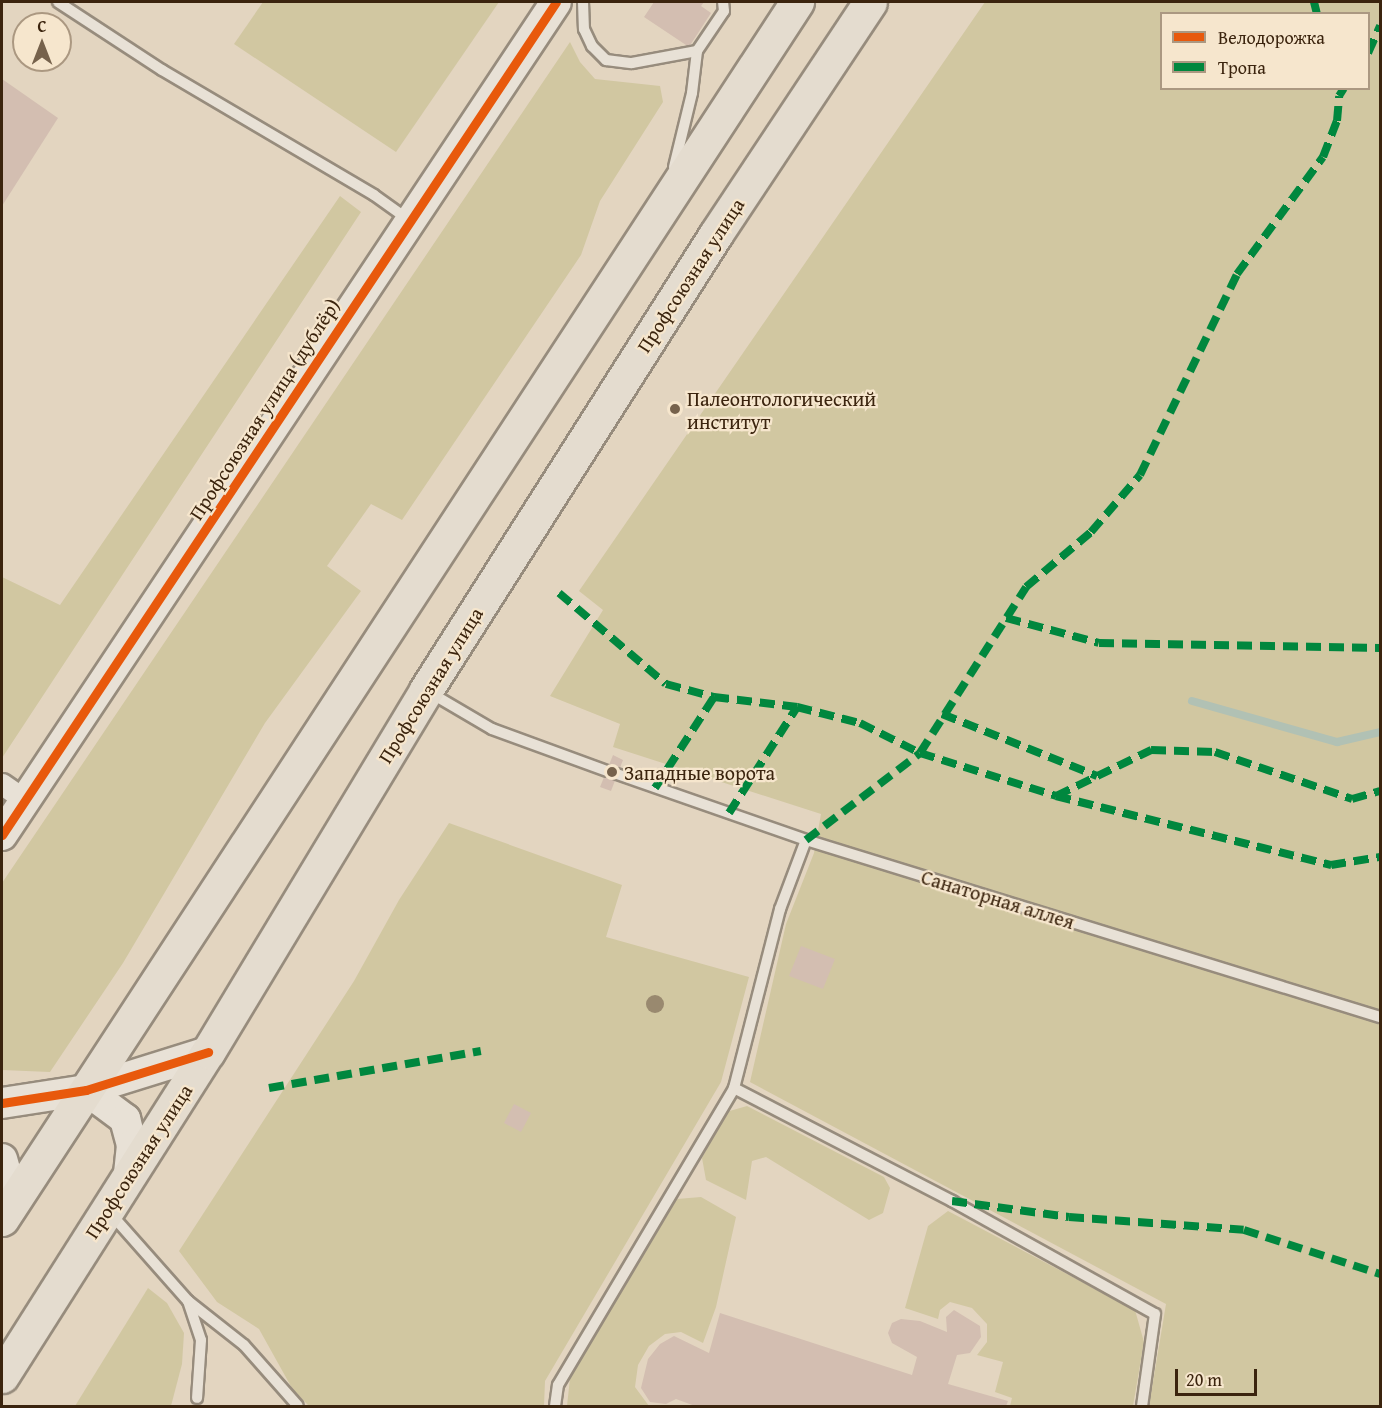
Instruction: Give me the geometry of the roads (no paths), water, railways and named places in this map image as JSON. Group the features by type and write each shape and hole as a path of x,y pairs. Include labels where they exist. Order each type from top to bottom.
{"main road":[{"path":"2,1219 797,2"},
{"name":"Профсоюзная улица","path":"2,1376 208,1052 426,690 710,244 870,2"}],"street":[{"name":"Профсоюзная улица (дублёр)","path":"2,836 14,792 410,220 556,2"},
{"path":"2,1103 86,1090 208,1052"},
{"path":"86,1090 125,1119 132,1145 129,1175"},
{"path":"2,1159 6,1173 2,1219"}],"lane":[{"path":"59,2 162,70 375,195 410,220"},
{"path":"583,2 584,29 592,46 606,60 632,63 697,51"},
{"path":"666,203 692,93 697,51 724,11 723,2"},
{"name":"Санаторная аллея","path":"426,690 492,729 806,840 1380,1017"},
{"path":"555,1407 558,1385 734,1088 780,909 806,840"},
{"path":"734,1088 952,1201 1155,1314 1142,1407"},
{"path":"107,1209 188,1301 244,1345 298,1407"},
{"path":"188,1301 201,1340 197,1398"}],"waterway":[{"path":"1192,701 1337,742 1380,732"}],"place":[{"name":"Палеонтологический институт","path":"675,409"},
{"name":"Западные ворота","path":"612,772"}]}
